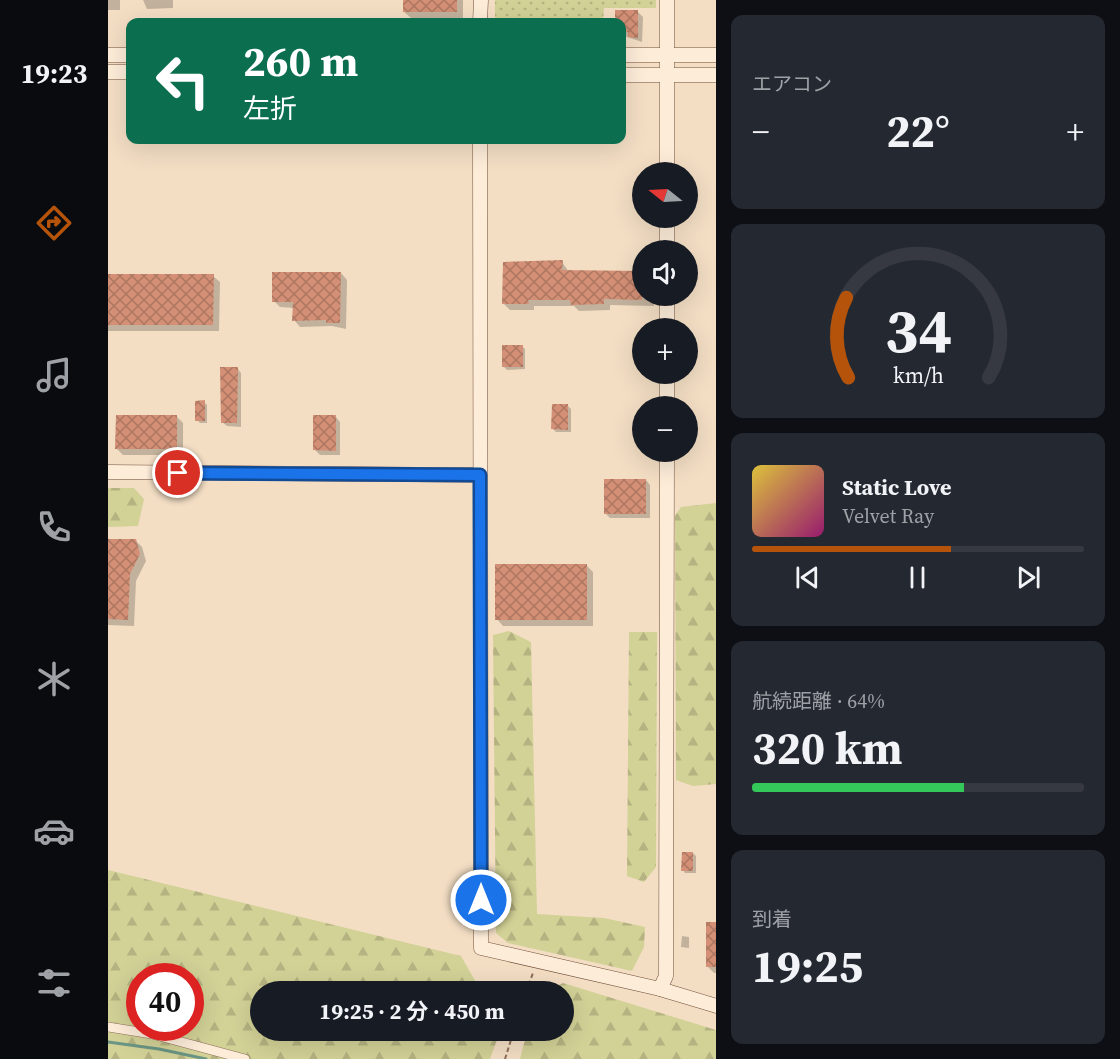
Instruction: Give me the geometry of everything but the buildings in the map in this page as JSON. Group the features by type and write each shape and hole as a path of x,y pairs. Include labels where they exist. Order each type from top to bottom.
{"street":[{"path":"480,0 480,18"},
{"path":"667,0 667,162"},
{"path":"108,55 126,55"},
{"path":"626,55 716,55"},
{"path":"108,72 126,72"},
{"path":"626,75 716,75"},
{"path":"480,144 481,948 660,989 716,1006"},
{"path":"660,989 666,976 667,462"},
{"path":"108,472 480,475"},
{"path":"108,1027 152,1034 245,1059"}],"path":[{"path":"530,981 536,962"},
{"path":"505,1059 511,1041"}],"green space":[{"path":"495,0 656,0 656,8 604,8 603,18 495,18"},
{"path":"108,488 134,488 144,499 138,526 108,527"},
{"path":"716,503 716,784 693,786 676,780 675,516 681,507"},
{"path":"509,631 531,642 537,914 604,918 645,927 644,947 632,971 508,943 496,933 493,635"},
{"path":"629,632 657,632 656,867 644,882 627,876"},
{"path":"108,870 461,956 475,981 250,981 250,1041 497,1041 490,1059 108,1059"},
{"path":"574,986 716,1030 716,1059 520,1059 524,1041 574,1041"}],"waterway":[{"path":"108,1042 159,1049 206,1059"}],"route":[{"path":"178,473 480,475 481,900"}]}
